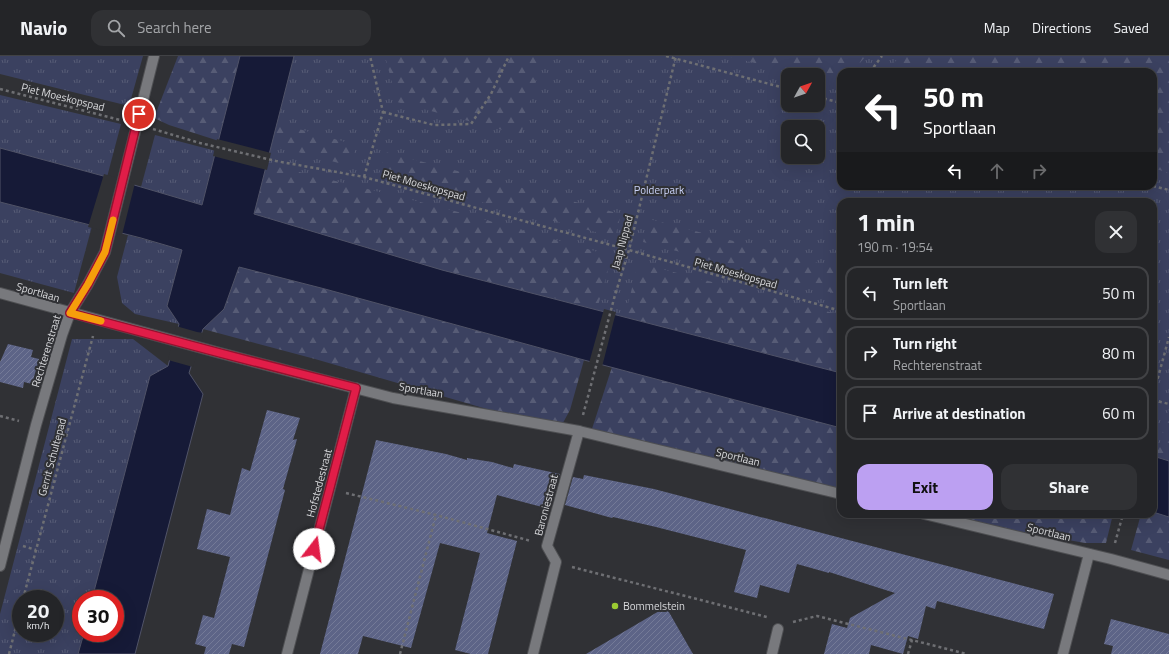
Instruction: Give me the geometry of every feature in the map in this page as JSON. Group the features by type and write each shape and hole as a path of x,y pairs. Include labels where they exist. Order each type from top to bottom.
{"street":[{"name":"Rechterenstraat","path":"0,566 3,541 62,335 70,313 105,252 154,56"},
{"name":"Sportlaan","path":"0,293 70,313 393,398 579,431 837,493"},
{"name":"Hofstedestraat","path":"287,654 356,388"},
{"name":"Baroniestraat","path":"556,562 548,546 579,431"},
{"name":"Sportlaan","path":"940,518 1111,559 1169,575"},
{"path":"1063,654 1088,554"},
{"path":"533,654 556,562"},
{"path":"772,654 778,629"}],"path":[{"path":"364,177 383,112 370,56"},
{"path":"383,112 434,125 471,124 491,94 509,56"},
{"path":"666,56 676,57 781,87"},
{"path":"873,68 882,56"},
{"name":"Jaap Nippad","path":"579,431 615,295 629,250 676,57"},
{"name":"Piet Moeskopspad","path":"0,89 276,162 364,177 629,250 837,310"},
{"path":"825,99 837,102"},
{"path":"1157,187 1169,190"},
{"name":"Gerrit Schultepad","path":"25,590 97,320"},
{"path":"1157,382 1169,338"},
{"path":"1157,401 1169,404"},
{"path":"330,489 436,515 548,546"},
{"path":"400,654 436,515"},
{"path":"1111,559 1122,518"},
{"path":"556,562 772,618"},
{"path":"790,623 817,616 967,654"},
{"path":"8,654 12,640"},
{"path":"908,654 912,640"}],"green space":[{"path":"0,56 143,56 129,106 0,74"},
{"path":"178,56 241,56 219,141 169,125 154,118"},
{"name":"Polderpark","path":"294,56 1169,56 1169,459 1157,456 1157,198 837,198 837,373 250,222"},
{"path":"385,56 542,56 521,135 397,102"},
{"path":"726,56 866,56 856,68 837,68 837,83 825,80 825,68 781,68 781,69"},
{"path":"901,56 1169,56 1169,173 1157,169 1157,68 888,68"},
{"path":"0,95 121,124 107,177 0,148"},
{"path":"277,123 356,145 353,159 346,165 272,145"},
{"path":"155,135 216,151 202,205 141,187"},
{"path":"385,152 621,214 615,237 379,175"},
{"path":"267,164 444,208 612,256 597,309 442,270 254,214"},
{"path":"0,202 92,226 74,293 0,273"},
{"path":"649,219 837,268 837,294 643,242"},
{"path":"128,235 182,250 167,306 179,324 135,314 122,303 117,277"},
{"path":"638,263 837,314 837,372 625,317"},
{"path":"239,267 584,360 570,410 559,430 315,359 203,329 224,309"},
{"path":"72,339 133,339 168,366 95,590 72,590 72,642 81,642 78,654 0,654 0,614"},
{"path":"612,367 837,427 837,493 590,435"},
{"path":"1169,409 1169,461 1157,457"},
{"path":"1157,513 1169,517 1169,560 1131,550 1140,518 1157,518"},
{"path":"953,518 1112,518 1106,543 1085,543"}],"shaded area":[{"path":"240,56 294,56 254,214 442,270 837,372 837,427 239,267 224,309 203,329 189,373 203,394 135,654 78,654 81,642 124,642 124,590 94,590 150,376 168,366 179,324 167,306 182,250 0,202 0,148 202,205"},
{"path":"1157,457 1169,461 1169,517 1157,513"}],"pier":[{"path":"217,139 271,153 267,170 213,156"},
{"path":"104,174 135,183 122,235 88,227"},
{"path":"604,309 616,312 602,367 589,363"},
{"path":"176,326 204,333 193,367 168,360"}],"building":[{"path":"8,344 33,350 31,357 39,359 32,384 24,382 23,388 0,382 0,362"},
{"path":"267,410 300,418 293,440 297,439 283,489 285,490 244,647 232,644 229,654 204,654 206,647 195,644 203,615 214,618 230,557 197,549 207,509 230,515 242,468 250,471"},
{"path":"376,440 446,454 467,460 467,458 492,462 513,468 514,464 560,474 552,502 544,500 542,507 497,495 487,533 517,541 488,654 471,654 455,650 480,553 440,543 411,648 363,636 358,654 320,654"},
{"path":"584,475 654,489 1054,594 1044,629 937,601 935,609 926,606 918,639 908,636 903,654 871,645 869,654 824,654 832,624 847,628 850,618 895,593 829,572 797,564 789,593 760,585 757,598 734,592 746,550 656,527 612,518 565,505 573,477 583,479"},
{"path":"666,607 693,654 586,654"},
{"path":"1111,619 1169,634 1169,654 1111,654 1113,646 1104,644"}],"slow traffic":[{"path":"101,321 70,313 105,252 113,220"}],"place":[{"name":"Bommelstein","path":"615,606"}],"route":[{"path":"139,114 105,252 70,313 356,388 314,549"}]}
